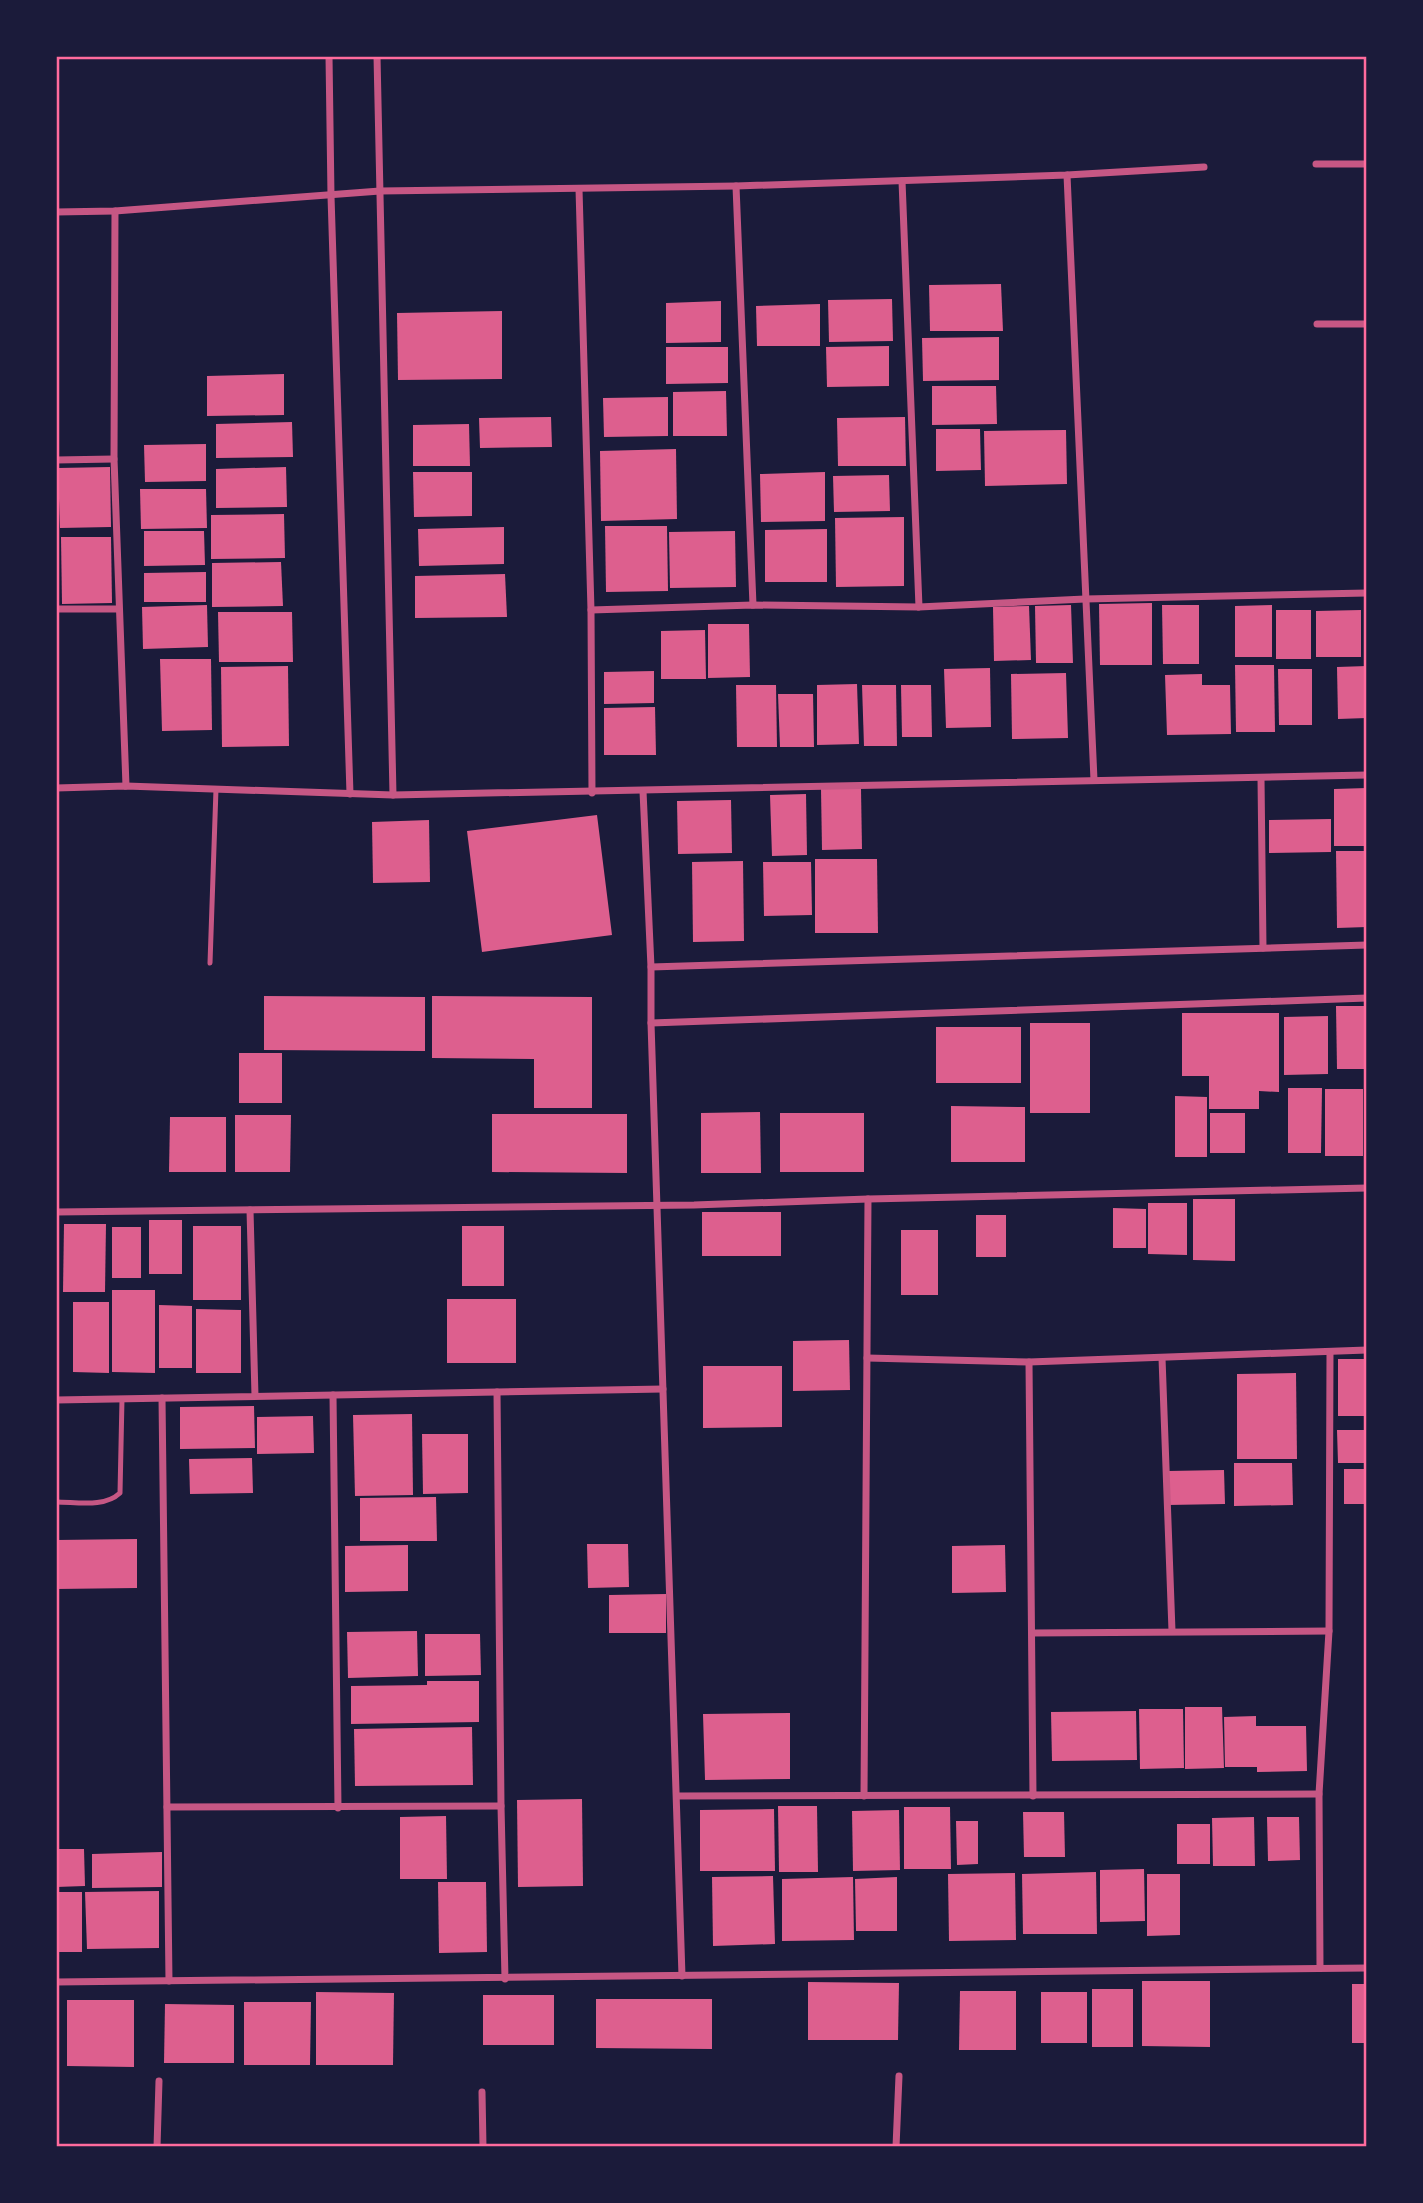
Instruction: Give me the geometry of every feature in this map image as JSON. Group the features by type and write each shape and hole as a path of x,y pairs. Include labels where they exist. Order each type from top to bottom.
{"street":[{"path":"329,56 349,794"},
{"path":"377,56 393,795"},
{"path":"1316,164 1367,164"},
{"path":"56,212 115,211 380,191 736,186 1067,175 1204,167"},
{"path":"1067,175 1094,780"},
{"path":"902,181 919,607"},
{"path":"736,186 753,606"},
{"path":"579,189 591,611 592,793"},
{"path":"115,211 114,459 126,786"},
{"path":"1318,324 1367,324"},
{"path":"56,460 114,459"},
{"path":"591,611 753,606 919,607 1085,599 1367,593"},
{"path":"56,609 118,609"},
{"path":"56,788 126,786 393,795 1367,775"},
{"path":"1261,778 1263,948"},
{"path":"643,791 651,967 682,1976"},
{"path":"651,967 1367,945"},
{"path":"651,1023 1367,998"},
{"path":"56,1212 657,1205 1367,1188"},
{"path":"864,1796 868,1199"},
{"path":"250,1210 255,1396"},
{"path":"867,1358 1030,1362 1367,1350"},
{"path":"1320,1968 1319,1794 1329,1631 1330,1352"},
{"path":"1162,1358 1172,1631"},
{"path":"1030,1362 1033,1796"},
{"path":"56,1400 663,1389"},
{"path":"497,1392 505,1979"},
{"path":"333,1395 338,1808"},
{"path":"162,1398 169,1981"},
{"path":"1032,1633 1329,1631"},
{"path":"677,1796 1319,1794"},
{"path":"167,1807 501,1806"},
{"path":"56,1982 1367,1968"},
{"path":"896,2147 899,2076"},
{"path":"156,2147 159,2081"},
{"path":"482,2092 483,2147"}],"lane":[{"path":"210,963 216,789"},
{"path":"56,1502 100,1503 112,1500 120,1493 122,1399"}],"building":[{"path":"1001,284 1003,331 930,331 929,285"},
{"path":"892,299 893,341 829,342 828,300"},
{"path":"721,301 721,342 666,343 666,303"},
{"path":"820,304 820,346 757,346 756,306"},
{"path":"502,311 502,379 398,380 397,313"},
{"path":"999,337 999,380 923,381 922,338"},
{"path":"889,346 889,386 827,387 826,347"},
{"path":"666,347 728,347 728,383 666,384"},
{"path":"284,374 284,415 207,416 207,376"},
{"path":"932,386 996,386 997,424 932,425"},
{"path":"726,391 727,436 673,436 673,392"},
{"path":"668,397 668,436 604,437 603,398"},
{"path":"551,417 552,447 480,448 479,418"},
{"path":"905,417 906,466 838,466 837,418"},
{"path":"292,422 293,457 216,458 216,424"},
{"path":"469,424 470,466 413,466 413,425"},
{"path":"936,429 980,429 981,470 936,471"},
{"path":"1066,430 1067,484 985,486 984,431"},
{"path":"206,444 206,481 145,482 144,445"},
{"path":"676,449 677,519 601,521 600,451"},
{"path":"110,467 111,527 60,528 58,468"},
{"path":"286,467 287,507 216,508 216,469"},
{"path":"413,472 472,472 472,516 414,517"},
{"path":"825,472 825,521 761,522 760,474"},
{"path":"889,475 890,511 834,512 833,476"},
{"path":"140,489 206,489 207,528 141,529"},
{"path":"284,514 285,558 211,559 211,515"},
{"path":"904,517 904,586 836,587 835,518"},
{"path":"605,526 667,526 668,591 606,592"},
{"path":"504,527 504,564 419,566 418,529"},
{"path":"827,529 827,582 765,582 765,530"},
{"path":"144,531 204,531 205,565 144,566"},
{"path":"735,531 736,587 670,588 669,532"},
{"path":"61,537 111,537 112,603 62,604"},
{"path":"281,562 283,606 212,607 212,563"},
{"path":"206,572 206,602 144,602 144,573"},
{"path":"505,574 507,617 415,618 415,576"},
{"path":"1152,603 1152,665 1100,665 1099,604"},
{"path":"207,605 208,647 143,649 142,607"},
{"path":"1071,605 1073,663 1036,663 1035,606"},
{"path":"1162,605 1199,605 1199,664 1163,664"},
{"path":"1272,605 1272,657 1235,657 1235,606"},
{"path":"1029,606 1031,660 994,661 993,607"},
{"path":"1276,610 1311,610 1311,659 1276,659"},
{"path":"1361,610 1361,657 1316,657 1316,611"},
{"path":"218,612 292,612 293,662 219,662"},
{"path":"708,624 749,624 750,677 708,678"},
{"path":"705,630 706,679 661,679 661,631"},
{"path":"160,659 211,659 212,730 162,731"},
{"path":"1235,665 1274,665 1275,732 1236,732"},
{"path":"288,666 289,746 222,747 221,667"},
{"path":"1367,666 1367,718 1338,719 1337,667"},
{"path":"990,668 991,727 946,728 944,669"},
{"path":"1278,669 1312,669 1312,725 1279,725"},
{"path":"654,671 654,703 604,704 604,672"},
{"path":"1066,673 1068,738 1012,739 1011,674"},
{"path":"1202,674 1202,685 1230,685 1231,734 1167,735 1165,675"},
{"path":"857,684 859,744 817,745 817,685"},
{"path":"736,685 776,685 777,747 737,747"},
{"path":"862,685 896,685 897,746 864,746"},
{"path":"901,685 931,685 932,737 902,737"},
{"path":"778,694 813,694 814,747 780,747"},
{"path":"655,707 656,755 604,755 604,708"},
{"path":"1367,788 1367,846 1334,846 1334,789"},
{"path":"821,789 861,789 862,849 822,850"},
{"path":"806,794 807,855 772,856 770,795"},
{"path":"731,800 732,853 678,854 677,801"},
{"path":"597,815 612,935 482,952 467,831"},
{"path":"1331,819 1331,852 1269,853 1269,820"},
{"path":"429,820 430,882 373,883 372,822"},
{"path":"1336,851 1367,851 1367,927 1337,928"},
{"path":"815,859 877,859 878,933 815,933"},
{"path":"743,861 744,941 693,942 692,862"},
{"path":"763,862 811,862 812,915 764,916"},
{"path":"264,996 425,997 425,1051 264,1050"},
{"path":"432,996 592,997 592,1108 534,1108 534,1059 432,1058"},
{"path":"1336,1006 1367,1006 1367,1069 1337,1069"},
{"path":"1182,1013 1279,1013 1279,1092 1259,1091 1259,1109 1209,1109 1209,1076 1182,1076"},
{"path":"1328,1016 1328,1074 1284,1075 1284,1017"},
{"path":"1030,1023 1090,1023 1090,1113 1030,1113"},
{"path":"936,1027 1021,1027 1021,1083 936,1083"},
{"path":"239,1053 282,1053 282,1103 239,1103"},
{"path":"1288,1088 1322,1088 1321,1153 1288,1153"},
{"path":"1325,1089 1363,1089 1363,1156 1325,1156"},
{"path":"1175,1096 1207,1097 1207,1157 1175,1157"},
{"path":"951,1106 1025,1107 1025,1162 951,1162"},
{"path":"760,1112 761,1173 701,1173 701,1113"},
{"path":"780,1113 864,1113 864,1172 780,1172"},
{"path":"1210,1113 1245,1113 1245,1153 1210,1153"},
{"path":"492,1114 627,1114 627,1173 492,1172"},
{"path":"235,1115 291,1115 290,1172 235,1172"},
{"path":"170,1117 226,1117 226,1172 169,1172"},
{"path":"1193,1199 1235,1199 1235,1261 1193,1260"},
{"path":"1148,1203 1187,1203 1187,1255 1148,1254"},
{"path":"1113,1208 1146,1209 1146,1248 1113,1248"},
{"path":"702,1212 781,1212 781,1256 702,1256"},
{"path":"976,1215 1006,1215 1006,1257 976,1257"},
{"path":"149,1220 182,1220 182,1274 149,1274"},
{"path":"64,1224 106,1224 105,1292 63,1292"},
{"path":"193,1226 241,1226 241,1300 193,1300"},
{"path":"462,1226 504,1226 504,1286 462,1286"},
{"path":"112,1227 141,1227 141,1278 112,1278"},
{"path":"901,1230 938,1230 938,1295 901,1295"},
{"path":"112,1290 155,1290 155,1373 112,1372"},
{"path":"447,1299 516,1299 516,1363 447,1363"},
{"path":"73,1302 109,1302 109,1373 73,1372"},
{"path":"159,1305 192,1306 192,1368 159,1368"},
{"path":"196,1309 241,1310 241,1373 196,1373"},
{"path":"849,1340 850,1390 793,1391 793,1341"},
{"path":"1338,1359 1367,1359 1367,1416 1338,1416"},
{"path":"703,1366 782,1366 782,1427 703,1428"},
{"path":"1296,1373 1297,1459 1237,1459 1237,1374"},
{"path":"254,1406 255,1448 180,1449 180,1407"},
{"path":"412,1414 413,1495 355,1496 353,1415"},
{"path":"313,1416 314,1453 257,1454 257,1417"},
{"path":"1337,1430 1367,1430 1367,1463 1338,1463"},
{"path":"422,1434 468,1434 468,1493 423,1494"},
{"path":"252,1458 253,1493 190,1494 189,1459"},
{"path":"1234,1463 1292,1463 1293,1505 1234,1506"},
{"path":"1344,1469 1367,1469 1367,1504 1344,1504"},
{"path":"1224,1470 1225,1504 1168,1505 1168,1471"},
{"path":"436,1497 437,1541 360,1541 360,1498"},
{"path":"137,1539 137,1588 56,1589 56,1540"},
{"path":"587,1544 628,1544 629,1587 588,1588"},
{"path":"408,1545 408,1591 345,1592 345,1546"},
{"path":"1005,1545 1006,1592 952,1593 952,1546"},
{"path":"666,1594 666,1633 609,1633 609,1595"},
{"path":"417,1631 418,1676 348,1678 347,1632"},
{"path":"425,1634 480,1634 481,1675 425,1676"},
{"path":"427,1681 479,1681 479,1722 351,1724 351,1686 427,1685"},
{"path":"1185,1707 1222,1707 1224,1768 1185,1769"},
{"path":"1139,1709 1183,1709 1184,1768 1140,1769"},
{"path":"1136,1711 1137,1760 1052,1761 1051,1712"},
{"path":"790,1713 790,1779 705,1780 703,1714"},
{"path":"1256,1716 1256,1726 1306,1726 1307,1771 1257,1772 1257,1767 1225,1767 1224,1717"},
{"path":"472,1727 473,1785 355,1786 354,1729"},
{"path":"582,1799 583,1886 518,1887 517,1800"},
{"path":"778,1806 817,1806 818,1872 779,1872"},
{"path":"904,1807 950,1807 951,1869 904,1869"},
{"path":"774,1809 775,1871 700,1871 700,1810"},
{"path":"899,1810 900,1870 853,1871 852,1811"},
{"path":"1023,1812 1064,1812 1065,1857 1024,1857"},
{"path":"446,1816 447,1879 400,1879 400,1817"},
{"path":"1254,1817 1255,1866 1213,1866 1212,1818"},
{"path":"1267,1817 1299,1817 1300,1860 1268,1861"},
{"path":"956,1821 978,1821 978,1864 957,1865"},
{"path":"1177,1824 1210,1824 1210,1864 1177,1864"},
{"path":"56,1849 84,1849 85,1886 56,1887"},
{"path":"162,1852 162,1887 92,1888 92,1854"},
{"path":"1144,1869 1145,1921 1100,1922 1100,1870"},
{"path":"1096,1872 1097,1934 1023,1934 1022,1874"},
{"path":"1015,1873 1016,1940 949,1941 948,1874"},
{"path":"1147,1874 1180,1874 1180,1935 1147,1936"},
{"path":"773,1876 775,1944 713,1946 712,1877"},
{"path":"853,1877 854,1940 782,1941 782,1879"},
{"path":"897,1877 897,1931 856,1931 855,1879"},
{"path":"438,1882 486,1882 487,1952 439,1953"},
{"path":"159,1891 159,1948 87,1949 85,1892"},
{"path":"56,1892 82,1892 82,1952 56,1952"},
{"path":"1142,1981 1210,1981 1210,2047 1142,2046"},
{"path":"808,1982 899,1983 898,2040 808,2040"},
{"path":"1352,1984 1367,1984 1367,2043 1352,2043"},
{"path":"1092,1989 1133,1989 1133,2047 1092,2047"},
{"path":"960,1991 1016,1991 1016,2050 959,2050"},
{"path":"316,1992 394,1993 393,2065 316,2065"},
{"path":"1041,1992 1087,1992 1087,2043 1041,2043"},
{"path":"483,1995 554,1995 554,2045 483,2045"},
{"path":"596,1999 712,1999 712,2049 596,2048"},
{"path":"67,2000 134,2000 134,2067 67,2066"},
{"path":"244,2002 311,2002 310,2065 244,2065"},
{"path":"165,2004 234,2005 234,2063 164,2063"}]}
